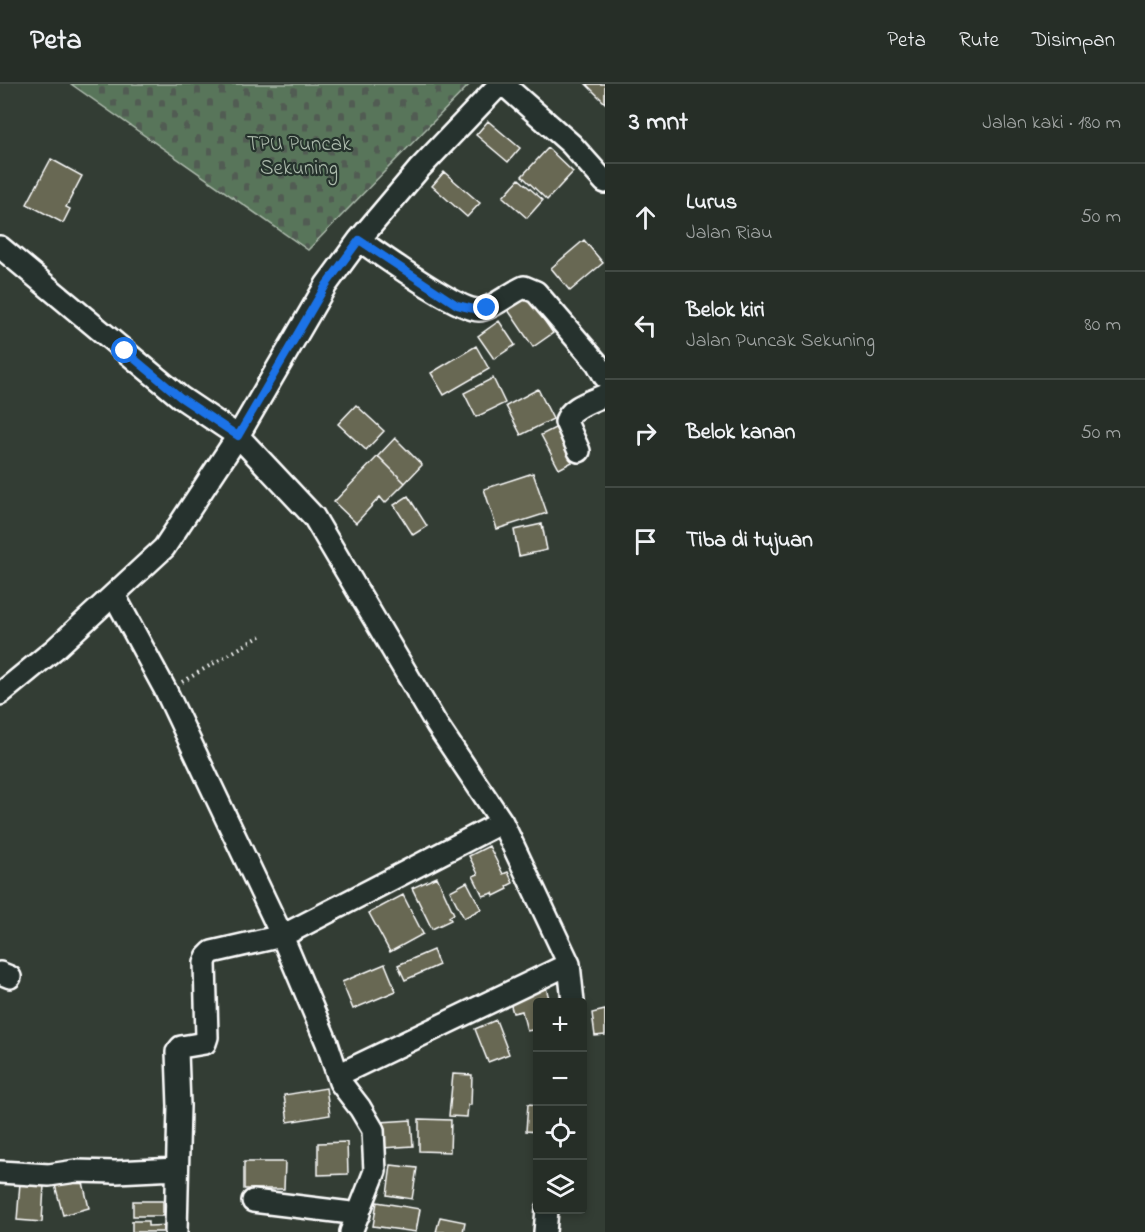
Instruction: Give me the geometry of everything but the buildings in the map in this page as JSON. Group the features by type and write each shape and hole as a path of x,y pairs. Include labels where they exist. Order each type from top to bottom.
{"street":[{"path":"0,694 114,595 164,548 238,436 326,285 359,240 492,87 571,144 605,182"},
{"path":"359,240 457,305 478,310 487,308 524,287 536,292 597,363 605,377"},
{"path":"0,248 180,397 238,436 314,517 436,724 502,822 569,964 573,998"},
{"path":"579,451 566,422 567,418 570,412 605,395"},
{"path":"114,595 166,691 282,936 327,1043 340,1082 373,1130 375,1171 355,1223 253,1201"},
{"path":"176,1232 179,1106 177,1052 181,1047 205,1043 207,1036 205,974 207,957 212,952 224,948 282,936 502,822"},
{"path":"338,1075 569,964"},
{"path":"0,1172 49,1175 76,1171 177,1169"},
{"path":"545,1232 547,1214"}],"path":[{"path":"166,691 262,635"}],"green space":[{"name":"TPU Puncak Sekuning","path":"71,84 470,84 308,250"}],"route":[{"path":"125,351 180,397 238,436 326,285 359,240 457,305 478,310 487,308"}]}
